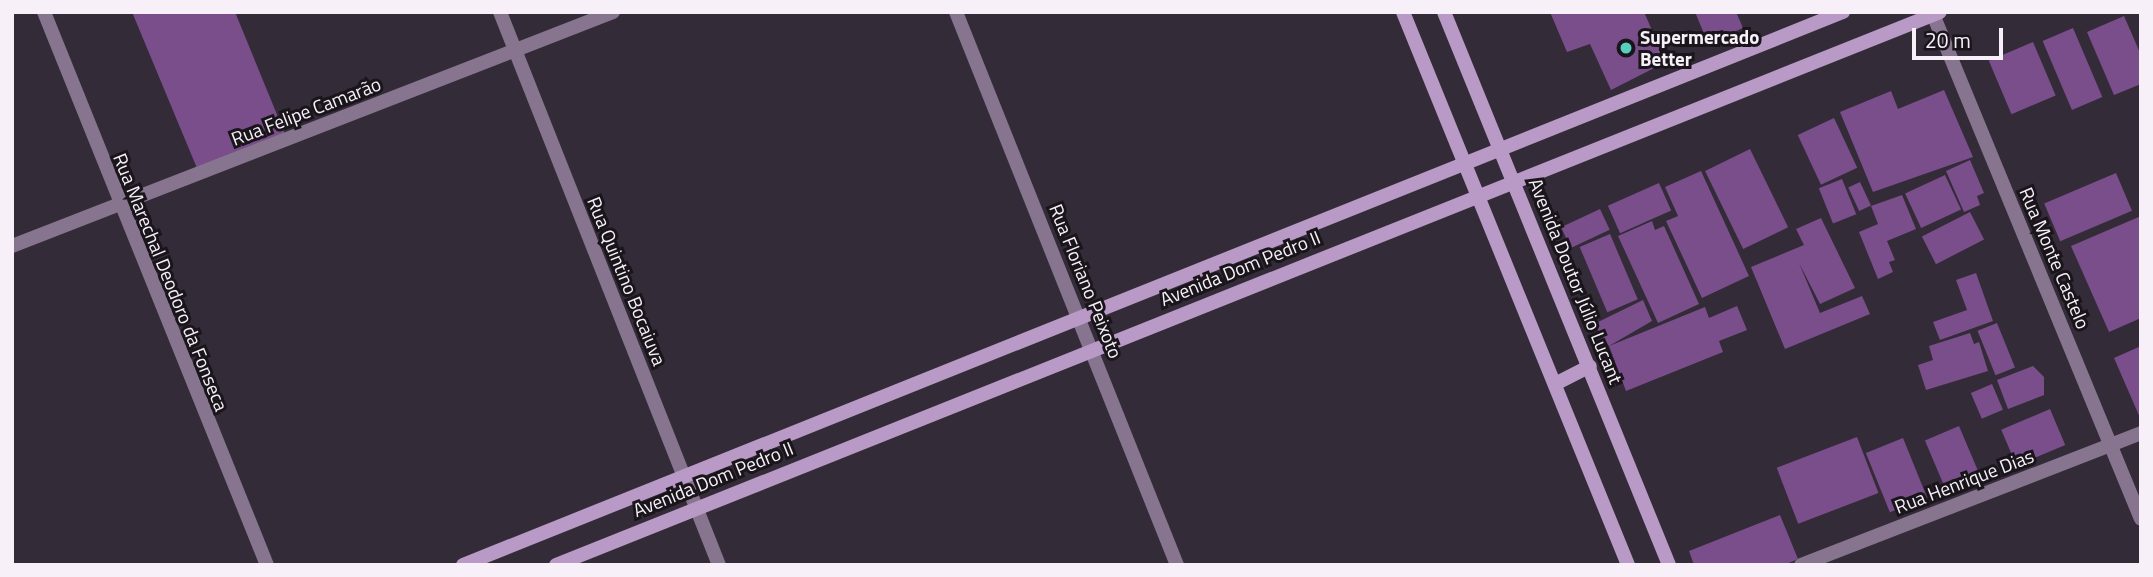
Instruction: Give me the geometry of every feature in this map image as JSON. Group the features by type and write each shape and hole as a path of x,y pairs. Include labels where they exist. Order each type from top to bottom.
{"street":[{"name":"Rua Marechal Deodoro da Fonseca","path":"44,12 117,204 267,565"},
{"name":"Rua Quintino Bocaiuva","path":"500,12 719,565"},
{"name":"Rua Felipe Camarão","path":"12,246 613,12"},
{"name":"Rua Floriano Peixoto","path":"956,12 1082,318 1091,348 1177,565"},
{"path":"1404,12 1628,565"},
{"name":"Avenida Doutor Júlio Lucant","path":"1444,12 1515,180 1669,565"},
{"name":"Avenida Dom Pedro II","path":"463,565 683,474 1082,318 1500,146 1843,12"},
{"name":"Avenida Dom Pedro II","path":"556,565 696,506 1935,13"},
{"name":"Rua Monte Castelo","path":"1935,13 2141,519"},
{"path":"1555,384 1590,366"},
{"name":"Rua Henrique Dias","path":"1801,565 2141,433"}],"building":[{"path":"132,12 235,12 287,139 199,173"},
{"name":"Supermercado Better","path":"1550,12 1644,12 1666,62 1611,90 1590,44 1567,52"},
{"path":"1695,12 1736,12 1743,28 1708,43"},
{"path":"2124,16 2141,55 2141,84 2114,95 2087,32"},
{"path":"2073,28 2102,97 2072,110 2043,41"},
{"path":"2033,42 2056,95 2011,114 1989,61"},
{"path":"1944,90 1973,157 1873,192 1840,112 1891,91 1898,109"},
{"path":"1834,118 1857,168 1821,185 1798,135"},
{"path":"1750,149 1788,227 1743,249 1705,171"},
{"path":"1970,160 1984,193 1977,196 1980,205 1964,212 1946,171"},
{"path":"1701,171 1749,276 1702,298 1666,221 1678,216 1665,187"},
{"path":"2116,173 2132,211 2060,241 2044,203"},
{"path":"1945,175 1961,209 1921,228 1905,194"},
{"path":"1842,179 1856,214 1833,224 1819,188"},
{"path":"1860,182 1871,206 1859,211 1848,187"},
{"path":"1659,183 1671,210 1620,233 1608,206"},
{"path":"1902,195 1916,229 1887,241 1895,260 1889,262 1893,272 1878,279 1859,232 1878,224 1871,206"},
{"path":"1600,209 1610,230 1571,248 1561,227"},
{"path":"1970,212 1984,240 1936,264 1922,237"},
{"path":"2141,216 2141,318 2109,332 2071,246"},
{"path":"1821,218 1855,288 1820,304 1799,263 1820,313 1862,296 1870,314 1785,349 1751,267 1804,245 1796,229"},
{"path":"1652,221 1655,230 1664,226 1699,304 1658,323 1618,236"},
{"path":"1610,234 1638,299 1607,312 1580,247"},
{"path":"1976,273 1993,321 1940,340 1933,322 1967,310 1956,280"},
{"path":"1643,300 1652,321 1609,346 1594,324"},
{"path":"1737,306 1747,330 1719,341 1723,352 1626,391 1609,346 1705,307 1709,318"},
{"path":"1997,323 2015,368 1996,375 1978,331"},
{"path":"1970,333 1974,344 1979,342 1988,371 1926,390 1918,365 1933,360 1929,346"},
{"path":"2141,346 2141,420 2114,358"},
{"path":"2033,366 2044,377 2044,395 2008,409 1997,380"},
{"path":"1992,384 2003,410 1982,419 1971,393"},
{"path":"2050,409 2065,445 2016,466 2001,430"},
{"path":"1959,426 1979,473 1945,487 1925,440"},
{"path":"1857,437 1879,493 1798,524 1777,468"},
{"path":"1903,438 1927,497 1890,512 1866,453"},
{"path":"1780,515 1798,559 1784,565 1694,565 1689,551"}],"place":[{"name":"Supermercado Better","path":"1626,48"}]}
